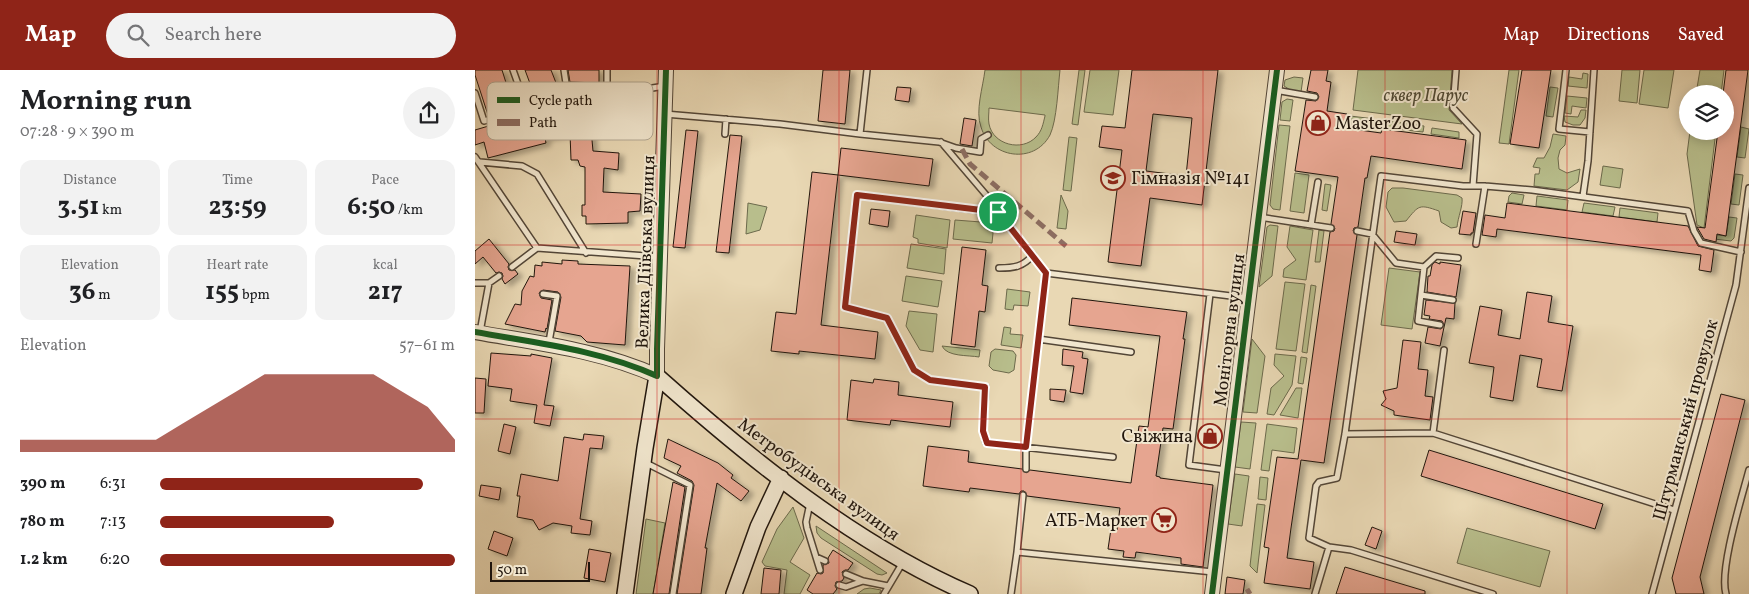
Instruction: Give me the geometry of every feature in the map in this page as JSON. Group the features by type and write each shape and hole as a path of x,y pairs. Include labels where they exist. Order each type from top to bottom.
{"main road":[{"name":"Велика Діївська вулиця","path":"625,594 657,376"},
{"name":"Метробудівська вулиця","path":"657,376 691,407 781,478 855,532 903,562 933,578 970,594"},
{"path":"734,594 759,527 781,478"}],"street":[{"name":"Велика Діївська вулиця","path":"657,376 666,70"},
{"name":"Моніторна вулиця","path":"1212,594 1277,70"},
{"path":"477,332 549,345 632,365 657,376"}],"lane":[{"path":"513,70 517,82"},
{"path":"859,134 867,70"},
{"path":"1456,70 1453,108 1477,134 1473,186"},
{"path":"1566,70 1559,129 1590,132"},
{"path":"1583,196 1588,161 1594,70"},
{"path":"653,88 666,86"},
{"path":"1275,90 1315,97"},
{"path":"475,93 484,121 487,120"},
{"path":"665,114 941,142 956,148 980,152 981,140 988,135"},
{"path":"725,134 726,119"},
{"path":"941,142 987,196 1046,273 1026,447 1027,469"},
{"path":"475,157 537,248"},
{"path":"479,162 522,166 537,174 586,252"},
{"path":"1493,594 1351,550 1329,548 1309,538 1316,486 1319,482 1337,478 1345,434 1381,176 1463,186 1485,186 1583,196 1688,211 1693,231 1701,243 1741,252"},
{"path":"1311,225 1318,182"},
{"path":"1476,244 1485,186"},
{"name":"Штурманський провулок","path":"1652,594 1736,285 1749,188"},
{"path":"998,212 857,195 845,307 887,318 914,370 930,380 985,387 983,431 987,443 1113,457"},
{"path":"1259,216 1331,228"},
{"path":"1357,232 1372,234 1396,263 1424,267"},
{"path":"512,267 537,248 660,257"},
{"path":"999,268 1015,268 1026,263 1033,255"},
{"path":"1440,325 1418,321 1424,267 1436,256 1458,258"},
{"path":"1046,273 1248,298"},
{"path":"475,283 489,283 499,276"},
{"path":"477,332 489,283"},
{"path":"543,294 557,296 549,345"},
{"path":"1210,294 1189,465 1226,470"},
{"path":"1421,295 1453,300"},
{"path":"1038,339 1131,352"},
{"path":"1433,433 1444,350"},
{"path":"1345,434 1433,433 1674,510"},
{"path":"643,462 690,485 673,594"},
{"path":"1726,594 1724,585 1726,567 1749,470"},
{"path":"1011,594 1023,495"},
{"path":"810,500 806,522 819,570"},
{"path":"1315,594 1329,548"},
{"path":"1017,552 1214,572"},
{"path":"816,557 825,561"},
{"path":"884,594 903,562"},
{"path":"846,574 863,581 888,586"},
{"path":"839,585 846,586 863,581"}],"green space":[{"path":"985,70 1060,70 1054,121 1050,135 1043,145 1034,151 1024,154 1013,154 993,146 986,137 979,121 980,99","holes":["989,108 1045,115 1038,135 1030,142 1016,145 1009,144 996,137 989,122"]},
{"path":"1079,70 1085,70 1078,125 1072,124"},
{"path":"1090,70 1119,70 1113,115 1084,112"},
{"name":"сквер Парус","path":"1358,70 1452,70 1449,110 1462,124 1353,110"},
{"path":"1509,70 1519,70 1509,144 1499,143"},
{"path":"1622,70 1640,70 1637,103 1619,101"},
{"path":"1644,70 1674,70 1668,108 1639,104"},
{"path":"1700,70 1724,70 1722,85 1698,85"},
{"path":"1583,73 1588,74 1587,88 1568,86 1569,77 1582,79"},
{"path":"1294,77 1303,78 1301,92 1292,91 1284,86 1285,80"},
{"path":"1550,87 1558,88 1553,117 1546,116"},
{"path":"1567,96 1587,98 1586,108 1572,106 1571,114 1565,113"},
{"path":"1287,99 1293,100 1290,121 1280,120 1282,102"},
{"path":"1581,110 1586,110 1585,118 1580,125 1565,122 1564,116 1578,117"},
{"path":"1350,116 1375,119 1374,129 1352,126 1352,123 1349,123"},
{"path":"1381,120 1424,126 1423,132 1380,127"},
{"path":"1279,125 1290,126 1280,210 1273,209 1270,205"},
{"path":"1741,127 1749,129 1745,158 1737,157"},
{"path":"1432,128 1459,132 1459,138 1431,134"},
{"path":"1553,134 1566,136 1565,145 1560,150 1558,158 1559,169 1567,173 1580,169 1578,182 1567,190 1534,186 1535,174 1539,174 1540,168 1533,167 1537,158 1544,158 1550,147"},
{"path":"1069,137 1077,138 1071,191 1063,190"},
{"path":"1689,140 1715,140 1704,228 1697,225 1687,154"},
{"path":"1603,166 1623,169 1620,188 1600,185"},
{"path":"1295,173 1309,175 1304,213 1290,211"},
{"path":"1735,174 1743,175 1739,205 1731,204"},
{"path":"1325,184 1331,185 1327,211 1322,210"},
{"path":"1392,188 1457,195 1462,198 1457,227 1451,228 1441,222 1439,211 1427,207 1417,209 1406,221 1394,222 1386,207 1388,192"},
{"path":"1512,193 1524,195 1522,204 1508,202 1509,196"},
{"path":"1061,195 1068,211 1066,229 1057,228"},
{"path":"1537,196 1568,200 1567,210 1536,206"},
{"path":"748,203 767,207 760,230 746,234"},
{"path":"1584,203 1615,207 1613,216 1582,212"},
{"path":"1620,208 1658,213 1657,222 1619,217"},
{"path":"916,215 950,220 947,248 918,243 918,239 913,237"},
{"path":"1729,217 1737,218 1734,238 1731,241 1706,238 1704,233 1726,236"},
{"path":"955,220 994,223 992,243 953,239"},
{"path":"1270,225 1278,226 1272,276 1259,287 1267,227"},
{"path":"1290,226 1313,230 1306,280 1283,277 1284,269 1296,260 1287,247"},
{"path":"1319,230 1324,231 1320,262 1315,262"},
{"path":"911,244 946,249 944,274 907,268"},
{"path":"1389,268 1420,272 1412,329 1381,325"},
{"path":"906,276 942,281 938,307 902,301"},
{"path":"1285,282 1305,284 1296,351 1276,349"},
{"path":"1311,285 1316,286 1307,353 1302,352"},
{"path":"1007,289 1030,292 1028,306 1014,305 1013,310 1005,309"},
{"path":"909,311 937,314 933,352 920,350 906,326"},
{"path":"1004,327 1011,328 1010,334 1023,335 1021,348 1001,345"},
{"path":"1252,339 1265,356 1257,413 1243,412"},
{"path":"942,346 980,350 979,357 953,354"},
{"path":"995,349 1013,351 1016,355 1014,370 1009,373 993,370 989,366 991,352"},
{"path":"1275,354 1296,356 1292,385 1274,415 1267,414 1271,388 1284,376 1274,365"},
{"path":"1301,357 1307,358 1303,384 1298,383"},
{"path":"1296,388 1302,388 1298,418 1280,415"},
{"path":"1241,422 1256,423 1250,469 1235,467"},
{"path":"1267,424 1297,428 1294,453 1272,450 1269,471 1261,470"},
{"path":"1235,474 1249,476 1242,526 1228,524"},
{"path":"1260,477 1268,478 1266,500 1258,499"},
{"path":"1257,504 1265,505 1257,573 1250,566"},
{"path":"793,507 804,538 790,562 810,575 800,594 784,594 787,570 765,566 762,562 777,529"},
{"path":"646,519 665,523 653,594 636,594"},
{"path":"816,526 887,573 877,574 821,538 817,533"},
{"path":"1467,528 1550,551 1540,587 1457,563"},
{"path":"864,589 881,590 879,594 857,594"}],"building":[{"path":"475,70 502,70 506,82 487,82 487,112"},
{"path":"525,70 551,70 556,82 529,82"},
{"path":"568,70 599,70 599,82 570,82"},
{"path":"823,70 850,70 845,124 818,121"},
{"path":"1132,70 1218,70 1202,205 1150,198 1141,266 1108,262 1122,150 1099,147 1102,126 1125,128","holes":["1153,114 1192,118 1186,176 1146,171"]},
{"path":"1311,70 1328,70 1326,81 1331,82 1327,111 1347,114 1345,128 1381,133 1382,129 1466,140 1462,169 1371,156 1367,178 1365,178 1358,227 1354,228 1353,231 1357,235 1324,463 1301,460 1291,528 1287,558 1314,562 1310,589 1264,583 1269,548 1264,547 1277,457 1298,459 1330,232 1334,231 1335,228 1331,224 1338,177 1295,171 1306,100 1316,101 1319,97 1317,93 1307,91"},
{"path":"1522,70 1551,70 1539,148 1510,144"},
{"path":"1726,70 1748,70 1726,236 1717,234 1716,242 1704,239 1697,227 1705,228 1717,140 1734,140 1734,85 1724,85"},
{"path":"897,87 911,88 909,102 895,100"},
{"path":"964,118 976,120 972,146 960,144"},
{"path":"487,126 487,140 545,140 546,143 488,158 484,142 475,145 475,130"},
{"path":"686,130 698,131 685,248 673,247"},
{"path":"730,135 742,136 729,253 716,252"},
{"path":"570,140 592,140 593,151 619,153 618,170 604,168 603,192 641,194 640,211 628,212 628,223 586,224 586,216 582,216 582,205 585,205 585,167 580,166 578,160 571,160"},
{"path":"841,148 933,159 929,186 838,175"},
{"path":"812,172 838,175 821,325 878,332 875,359 799,351 799,354 771,351 776,312 796,314"},
{"path":"1507,203 1688,226 1698,246 1714,250 1711,272 1699,270 1701,255 1497,229 1496,237 1482,235 1485,215 1505,218"},
{"path":"871,209 890,211 888,227 869,224"},
{"path":"1463,211 1476,213 1473,233 1471,235 1459,234"},
{"path":"1396,231 1417,234 1415,245 1394,242"},
{"path":"489,239 509,264 509,270 515,270 518,274 505,284 502,279 502,273 496,273 483,257 475,264 475,251"},
{"path":"962,247 986,250 982,285 988,286 985,312 979,311 975,347 951,344"},
{"path":"562,260 578,261 578,264 630,266 625,345 587,342 581,336 555,331 561,297 558,292 543,290 539,293 541,298 552,300 545,332 505,324 515,304 521,305 522,291 530,276 534,277 535,265 542,266 542,262 562,264"},
{"path":"1435,262 1461,265 1456,297 1427,292 1428,276 1430,276 1432,265"},
{"path":"1527,292 1552,296 1548,322 1573,326 1562,391 1537,387 1542,359 1520,355 1513,401 1490,397 1494,367 1469,363 1480,306 1502,310 1498,335 1520,339"},
{"path":"1072,298 1187,312 1173,429 1163,428 1156,476 1213,485 1203,567 1181,564 1181,558 1136,552 1135,558 1123,557 1124,551 1108,549 1111,529 1117,530 1120,508 1027,496 1024,491 1021,491 1019,494 970,488 969,492 923,486 928,446 969,451 968,462 1022,469 1026,473 1030,470 1131,483 1139,426 1148,427 1160,336 1069,325"},
{"path":"1426,300 1455,303 1454,319 1446,318 1440,346 1425,343 1428,327 1441,329 1444,325 1442,321 1429,319 1430,316 1424,315"},
{"path":"1403,340 1421,342 1418,369 1428,370 1425,396 1433,397 1430,420 1394,415 1394,411 1381,405 1386,399 1383,391 1397,388"},
{"path":"1063,349 1083,352 1082,358 1088,359 1083,394 1070,392 1074,366 1062,365"},
{"path":"491,353 531,356 531,354 552,358 544,405 554,406 550,426 534,423 537,405 510,401 512,389 488,386"},
{"path":"475,378 486,379 484,413 475,413"},
{"path":"874,379 899,382 898,395 953,402 950,427 891,420 890,425 847,420 851,380 873,383"},
{"path":"1050,389 1066,390 1064,402 1050,400"},
{"path":"1721,394 1745,400 1700,577 1704,594 1676,594 1672,578"},
{"path":"504,424 516,427 510,454 498,451"},
{"path":"584,434 604,436 602,449 590,448 580,519 592,521 590,535 571,533 572,526 553,523 539,530 533,520 517,517 520,496 517,496 521,474 558,481 564,437 583,440"},
{"path":"668,439 718,463 733,475 731,478 749,491 741,501 717,483 705,548 707,548 701,594 677,594 694,485 692,481 677,473 681,466 664,458"},
{"path":"1429,450 1603,504 1595,529 1421,476"},
{"path":"673,482 685,487 669,594 653,594"},
{"path":"481,485 501,488 499,500 479,496"},
{"path":"1372,527 1382,531 1376,549 1365,545"},
{"path":"494,531 513,538 507,556 488,549"},
{"path":"589,549 611,553 605,582 584,578"},
{"path":"833,550 853,563 848,570 842,572 844,578 842,581 836,582 835,586 837,589 833,594 813,594 807,590 817,573 823,573 823,565 829,563 828,558"},
{"path":"1345,567 1425,591 1425,594 1336,594"},
{"path":"764,568 781,570 779,594 761,594"},
{"path":"1227,577 1245,580 1243,594 1225,594"}],"marked path":[{"path":"962,149 970,164 1066,246"},
{"path":"1247,589 1250,594"}],"cycle path":[{"path":"475,332 590,354 635,367 657,376 666,70"},
{"path":"1212,594 1277,70"}],"place":[{"name":"MasterZoo","path":"1318,123"},
{"name":"Гімназія №141","path":"1113,178"},
{"name":"Свіжина","path":"1210,436"},
{"name":"АТБ-Маркет","path":"1164,520"}],"route":[{"path":"857,195 998,212 1046,273 1026,447 987,443 983,431 985,387 930,380 914,370 887,318 845,307 857,195"}]}
